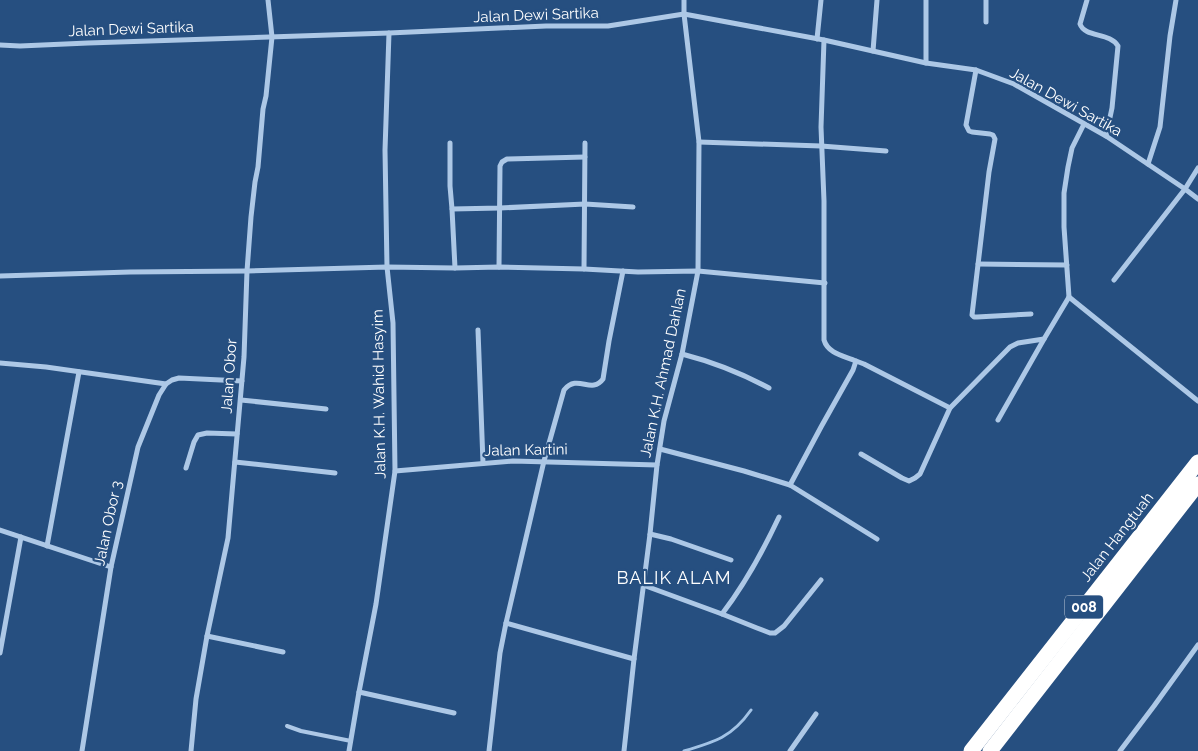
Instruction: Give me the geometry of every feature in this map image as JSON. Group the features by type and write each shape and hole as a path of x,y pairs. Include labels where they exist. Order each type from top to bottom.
{"highway":[{"name":"Jalan Hangtuah","path":"971,751 1198,462"},
{"name":"Jalan Hangtuah","path":"990,751 1198,484"}],"street":[{"name":"Jalan Obor","path":"191,751 196,699 228,538 241,400 251,218 272,37 268,0"},
{"name":"Jalan K.H. Ahmad Dahlan","path":"624,751 657,464 664,421 682,354 698,271 699,142 684,0"},
{"path":"818,39 821,0"},
{"path":"873,51 877,0"},
{"path":"926,0 926,63"},
{"path":"986,0 986,22"},
{"path":"1087,0 1080,24 1081,27 1085,31 1116,42 1118,46 1112,108 1106,136"},
{"path":"1148,164 1160,127 1176,0"},
{"name":"Jalan Dewi Sartika","path":"0,45 20,46 546,26 608,26 684,14 824,40 926,63 976,70 1014,84 1106,136 1198,199"},
{"name":"Jalan K.H. Wahid Hasyim","path":"349,751 376,604 395,471 394,323 387,267 385,150 389,33"},
{"path":"824,40 821,146 824,201 825,344 833,352 864,364 950,408"},
{"path":"976,70 966,125 969,131 990,134 995,140 989,172 972,313 974,317 1031,314"},
{"path":"998,420 1069,298 1064,227 1064,193 1072,148 1084,124"},
{"path":"699,142 821,146 886,151"},
{"path":"450,143 450,186 455,268"},
{"path":"584,269 585,143"},
{"path":"499,267 500,166 502,162 507,159 585,157"},
{"path":"1114,280 1185,189 1198,168"},
{"path":"452,209 584,204 633,207"},
{"path":"978,264 1067,266"},
{"path":"0,276 387,267 499,267 647,272 698,271 825,283"},
{"path":"489,751 500,653 506,623 544,462 564,390 574,383 595,386 602,379 623,271"},
{"path":"1069,298 1198,401"},
{"path":"478,330 483,463"},
{"path":"861,454 902,478 909,481 915,478 920,474 950,408 1010,347 1018,343 1044,339"},
{"path":"682,354 740,373 769,388"},
{"path":"790,484 853,370 856,361"},
{"path":"0,363 46,367 166,384 179,378 242,381"},
{"path":"47,546 79,372"},
{"name":"Jalan Obor 3","path":"82,751 111,567 138,447 159,395 166,384"},
{"path":"241,400 326,409"},
{"path":"186,468 198,435 207,433 237,434"},
{"path":"660,450 790,484 877,539"},
{"name":"Jalan Kartini","path":"395,471 513,461 657,464"},
{"path":"235,462 335,473"},
{"path":"722,614 758,559 779,517"},
{"path":"0,530 111,567"},
{"path":"650,534 671,539 731,560"},
{"path":"0,654 21,537"},
{"path":"643,585 770,633 784,626 821,580"},
{"path":"506,623 634,659"},
{"path":"207,636 283,652"},
{"path":"1120,751 1198,645"},
{"path":"359,692 454,713"},
{"path":"790,751 816,714"}],"lane":[{"path":"287,726 301,731 351,741"}],"waterway":[{"path":"684,751 705,745 722,737 737,727 751,710"}],"district":[{"name":"BALIK ALAM","path":"674,578"}]}
